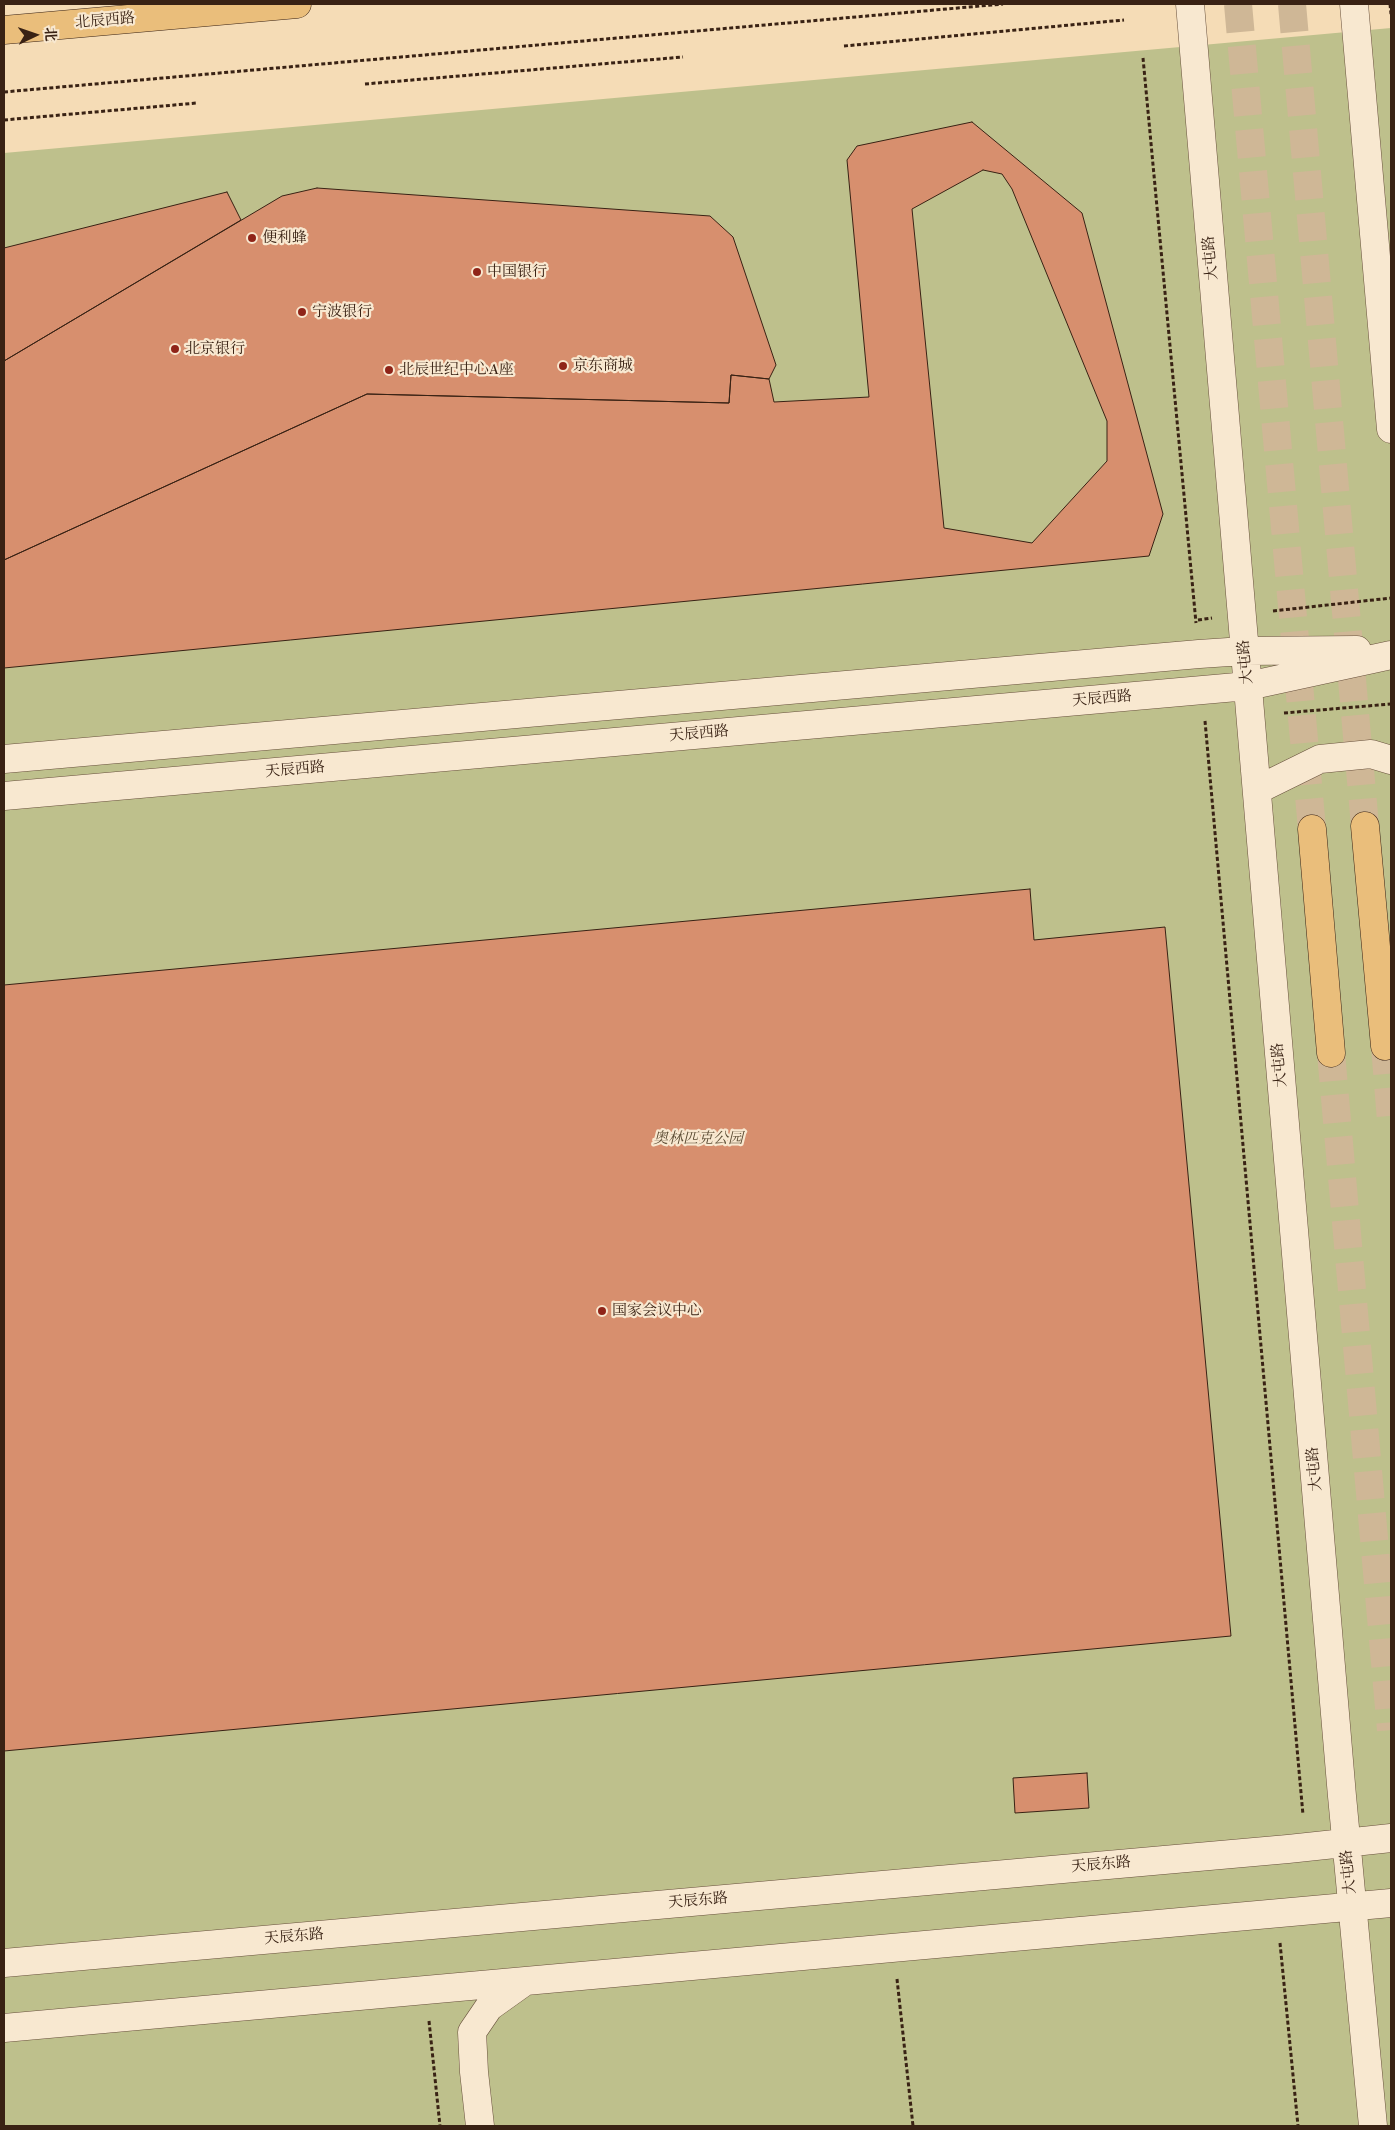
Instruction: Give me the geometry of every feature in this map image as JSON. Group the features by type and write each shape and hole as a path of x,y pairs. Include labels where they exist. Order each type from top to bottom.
{"main road":[{"name":"北辰西路","path":"4,30 297,4"},
{"path":"1365,826 1385,1046"},
{"path":"1312,829 1331,1053"}],"street":[{"name":"大屯路","path":"1190,4 1346,1844 1372,2116"},
{"path":"1354,4 1391,429"},
{"path":"4,759 1200,654 1244,651 1391,650"},
{"name":"天辰西路","path":"4,796 1248,686 1391,655"},
{"path":"1257,790 1320,759 1371,754 1391,760"},
{"name":"天辰东路","path":"4,1963 1346,1844 1391,1838"},
{"path":"4,2028 1391,1903"},
{"path":"480,2126 472,2032 489,2007 526,1981"},
{"path":"1372,2116 1391,2082"}],"path":[{"path":"4,92 1003,4"},
{"path":"1390,4 1391,14"},
{"path":"844,46 1124,20"},
{"path":"365,84 684,57"},
{"path":"1143,58 1200,654"},
{"path":"4,120 196,103"},
{"path":"1202,690 1305,1847"},
{"path":"1278,1914 1298,2126"},
{"path":"894,1948 913,2126"},
{"path":"425,1990 440,2126"}],"green space":[{"name":"奥林匹克公园","path":"1391,28 1391,2126 4,2126 4,153"}],"building":[{"path":"972,122 1082,213 1163,514 1149,556 4,668 4,560 367,394 729,403 731,375 769,379 774,402 869,397 847,160 857,146"},
{"path":"983,170 1002,174 1012,189 1107,421 1107,461 1032,543 944,528 912,209"},
{"name":"北辰世纪中心A座","path":"317,188 710,216 733,237 776,365 769,379 731,375 729,403 367,394 4,560 4,361 282,196"},
{"path":"227,192 241,220 4,361 4,248"},
{"name":"国家会议中心","path":"1030,889 1034,940 1165,927 1231,1636 4,1751 4,985"},
{"path":"1087,1773 1089,1808 1015,1813 1013,1778"}],"tunnel":[{"path":"1238,4 1312,829"},
{"path":"1292,4 1365,826"},
{"path":"1385,1046 1391,1120"},
{"path":"1331,1053 1391,1730"}],"place":[{"name":"便利蜂","path":"252,238"},
{"name":"中国银行","path":"477,272"},
{"name":"宁波银行","path":"302,312"},
{"name":"北京银行","path":"175,349"},
{"name":"京东商城","path":"563,366"},
{"name":"北辰世纪中心A座","path":"389,370"},
{"name":"国家会议中心","path":"602,1311"}]}
